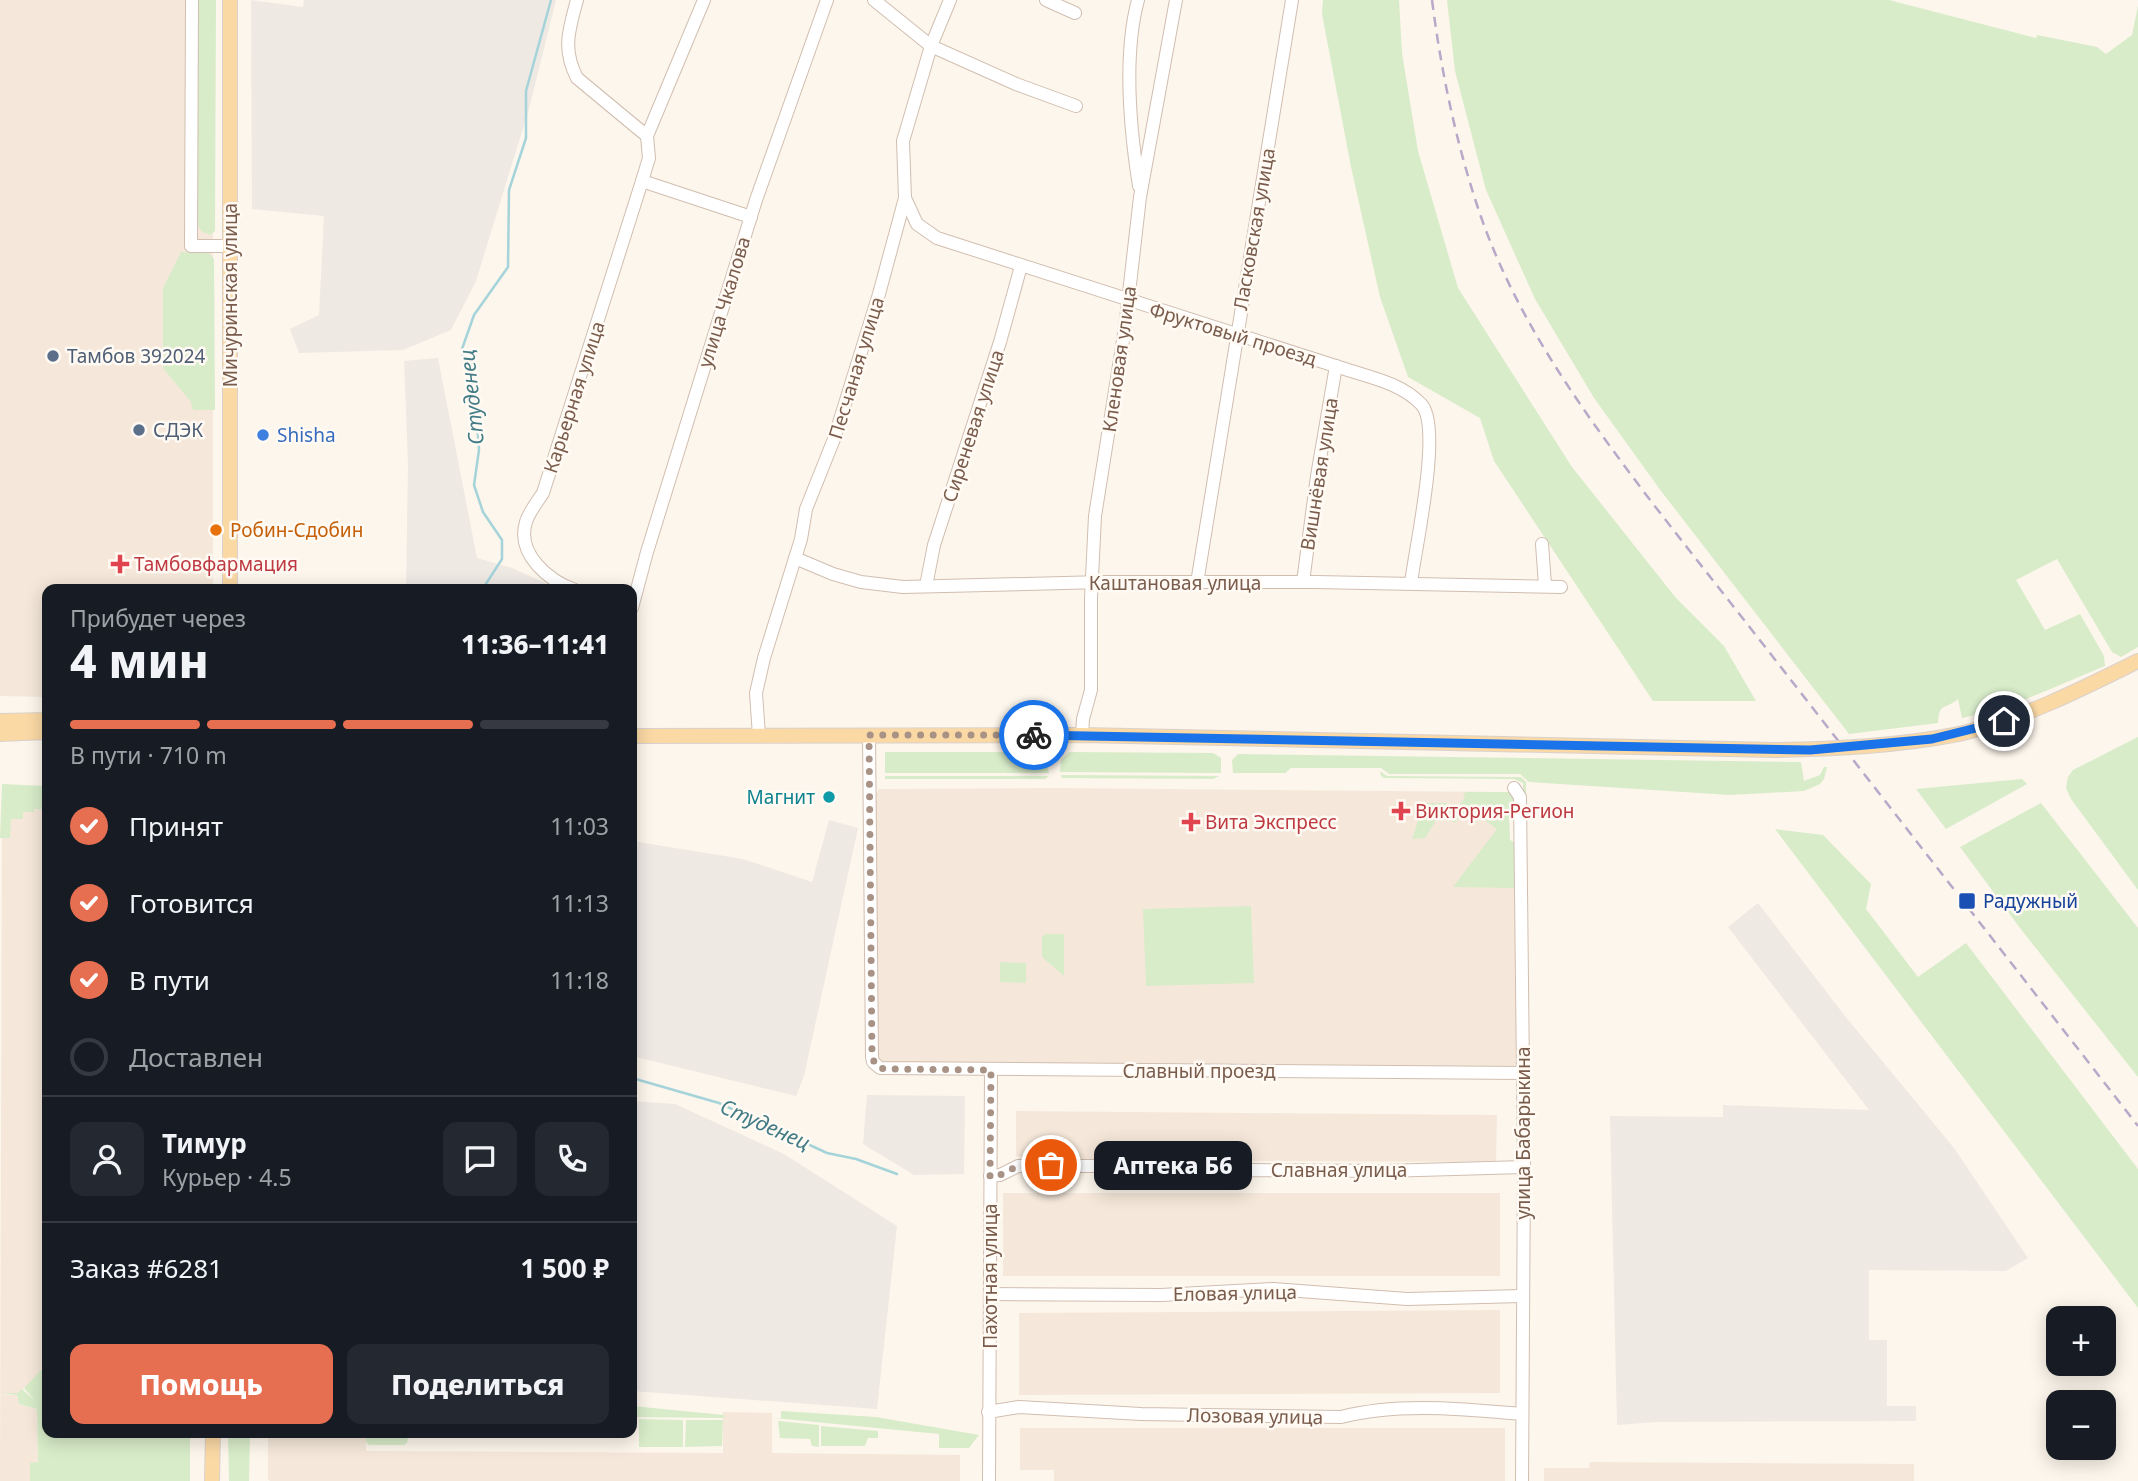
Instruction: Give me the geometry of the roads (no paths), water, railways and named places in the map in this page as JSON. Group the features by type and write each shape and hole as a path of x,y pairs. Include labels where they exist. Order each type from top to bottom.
{"main road":[{"name":"Мичуринская улица","path":"230,0 230,584"},
{"path":"637,736 1082,735 1774,750 1850,748 1932,739 2004,721 2043,706 2138,661"},
{"path":"0,721 42,720"},
{"path":"0,734 42,732"},
{"path":"212,1481 213,1438"}],"street":[{"path":"192,0 191,246 230,246"},
{"path":"577,0 566,50 570,65 578,78 647,136"},
{"name":"Карьерная улица","path":"562,584 536,564 526,542 526,523 543,493 642,181 649,158 647,136 704,0"},
{"name":"улица Чкалова","path":"637,589 751,217 827,0"},
{"path":"874,0 931,46 1016,84 1076,106"},
{"name":"Песчаная улица","path":"759,736 756,693 764,658 795,558 806,509 834,439 859,363 905,198 904,141 931,46 950,0"},
{"path":"1046,0 1074,13"},
{"path":"1138,0 1132,29 1130,77 1140,197"},
{"name":"Кленовая улица","path":"1082,735 1083,719 1091,690 1096,516 1140,197 1175,0"},
{"name":"Ласковская улица","path":"1197,583 1292,0"},
{"path":"642,181 751,217"},
{"name":"Фруктовый проезд","path":"905,198 916,222 931,236 1383,381 1412,396 1426,411 1430,439 1411,583"},
{"name":"Сиреневая улица","path":"926,586 934,545 1021,266"},
{"name":"Вишнёвая улица","path":"1303,582 1317,476 1336,366"},
{"path":"1542,544 1545,586"},
{"name":"Каштановая улица","path":"795,558 833,574 861,582 893,586 1303,582 1561,587"},
{"name":"Славный проезд","path":"869,735 872,1057 876,1066 884,1069 1523,1073"},
{"name":"улица Бабарыкина","path":"1514,788 1520,797 1524,1167 1522,1481"},
{"name":"Пахотная улица","path":"989,1481 991,1070"},
{"name":"Славная улица","path":"990,1177 1018,1166 1115,1166 1142,1174 1524,1167"},
{"name":"Еловая улица","path":"990,1294 1161,1295 1273,1289 1408,1298 1522,1296"},
{"name":"Лозовая улица","path":"988,1412 1019,1407 1141,1414 1327,1417 1341,1417 1370,1410 1464,1409 1522,1414"}],"waterway":[{"name":"Студенец","path":"486,584 502,559 502,540 483,512 474,485 479,450 475,394 464,364 462,349 474,315 508,267 509,190 526,138 526,91 551,0"},
{"name":"Студенец","path":"637,1079 719,1103 827,1153 856,1159 897,1174"}],"railway":[{"path":"1432,0 1450,104 1477,205 1509,283 1550,357 1647,496 2138,1126"}],"place":[{"name":"Тамбов 392024","path":"53,356"},
{"name":"СДЭК","path":"139,430"},
{"name":"Shisha","path":"263,435"},
{"name":"Робин-Сдобин","path":"216,530"},
{"name":"Тамбовфармация","path":"120,564"},
{"name":"Магнит","path":"829,797"},
{"name":"Виктория-Регион","path":"1401,811"},
{"name":"Вита Экспресс","path":"1191,822"},
{"name":"Радужный","path":"1967,901"},
{"name":"Аптека Б6","path":"1051,1165"}]}
